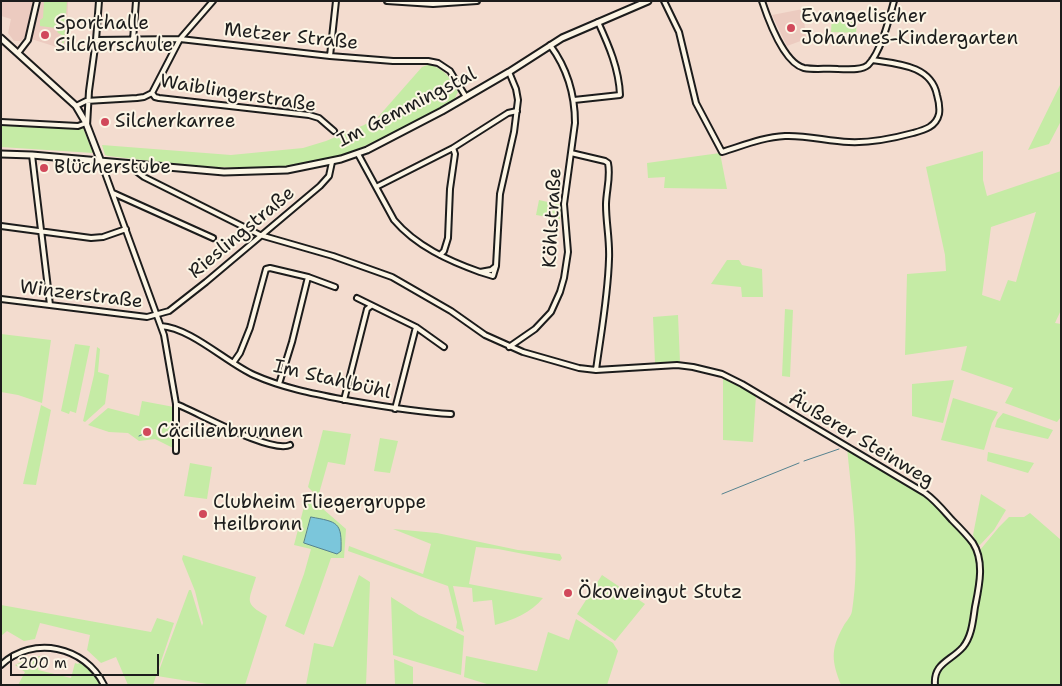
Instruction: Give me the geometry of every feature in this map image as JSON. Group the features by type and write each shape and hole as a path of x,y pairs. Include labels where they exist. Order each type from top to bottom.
{"street":[{"path":"18,53 28,40 37,1"},
{"path":"87,124 98,1"},
{"path":"133,40 136,1"},
{"path":"152,93 180,39 213,1"},
{"path":"330,56 336,1"},
{"path":"387,1 427,3 477,1"},
{"name":"Im Gemmingstal","path":"1,154 246,172 287,170 332,162 358,154 466,97 509,72 550,44 577,30 648,1"},
{"path":"664,1 679,32 696,103 722,152 762,140 787,136 848,142 875,142 920,131 932,126 937,120 939,105 935,87 929,78 922,72 912,68 872,60"},
{"path":"762,1 783,49 792,61 805,68 865,67 872,60 884,37 894,1"},
{"path":"574,100 620,96 619,80 613,58 598,22"},
{"path":"1,38 76,106 87,124 161,326 169,358 176,404 176,451"},
{"name":"Metzer Straße","path":"96,40 180,39 330,56 393,61 421,60 438,63 450,71 466,97"},
{"name":"Köhlstraße","path":"509,347 535,329 551,312 560,292 568,265 564,204 575,122 574,100 565,70 550,44"},
{"path":"358,154 394,220 400,227 425,247 440,255 493,276 496,266 500,194 518,100 509,72"},
{"name":"Waiblingerstraße","path":"76,106 89,100 137,98 152,93 155,97 159,98 314,116 334,131"},
{"path":"376,186 452,148 508,113 517,111"},
{"path":"1,122 78,126 87,124"},
{"path":"440,255 444,251 448,238 454,154 452,148"},
{"path":"571,153 605,161 608,163 610,171 606,206 610,259 596,370"},
{"path":"32,156 50,306"},
{"name":"Rieslingstraße","path":"157,315 169,311 188,296 325,181 330,172 332,162"},
{"name":"Äußerer Steinweg","path":"131,164 144,177 260,235 342,259 392,278 451,311 485,335 509,347 579,368 596,370 677,365 693,366 722,374 925,493 973,543 980,567 973,621 967,641 963,647 937,669 934,676 935,685"},
{"path":"113,193 213,238"},
{"path":"1,226 41,232 99,237 126,229"},
{"path":"233,363 240,353 250,328 266,269 270,268 308,276 335,287"},
{"path":"278,384 290,350 308,276"},
{"path":"357,298 416,327 444,347"},
{"name":"Winzerstraße","path":"1,299 147,318 157,315"},
{"path":"344,400 367,309 371,306"},
{"name":"Im Stahlbühl","path":"161,326 176,329 254,375 278,384 344,400 395,409 451,414"},
{"path":"395,409 416,327"},
{"path":"176,404 229,430 280,447 290,445"},
{"path":"1,665 15,655 32,649 59,650 72,653 85,660 97,673 104,685"}],"shaded area":[{"path":"1,1 68,1 66,50 25,37 21,41 14,41 8,33 11,19 1,16"},
{"name":"Evangelischer Johannes-Kindergarten","path":"803,9 806,39 787,46 772,15"}],"green space":[{"path":"44,1 67,1 64,43 62,43 62,35 58,33 56,28 40,26 40,20 43,18"},
{"path":"832,15 857,17 856,33 831,32"},
{"path":"430,64 444,72 453,83 458,92 454,100 379,140 331,158 304,164 276,167 220,167 108,156 105,155 102,145 231,155 303,148 326,141 378,117 422,67"},
{"path":"1061,83 1061,121 1049,144 1028,150"},
{"path":"1,124 83,128 93,153 1,147"},
{"path":"983,151 983,180 987,196 1061,171 1061,310 1055,323 1061,324 1061,417 1057,422 1005,403 1013,388 961,370 967,346 905,355 907,274 946,271 945,255 926,167","holes":["1036,212 1016,282 1008,280 1000,301 982,295 991,227"]},
{"path":"720,153 727,189 664,188 665,177 648,178 647,163"},
{"path":"539,200 561,205 560,219 536,215"},
{"path":"727,260 739,260 742,265 762,269 763,297 742,297 741,287 711,284"},
{"path":"785,309 793,310 790,377 782,376"},
{"path":"678,315 680,362 655,363 653,317"},
{"path":"1,334 51,340 42,403 18,395 1,392"},
{"path":"75,344 90,346 76,413 70,411 69,414 61,411"},
{"path":"97,347 100,349 98,372 109,375 105,404 85,422 83,421 94,375"},
{"path":"723,376 756,395 753,442 723,440"},
{"path":"954,380 943,423 912,416 912,384"},
{"path":"953,398 998,412 992,423 984,450 941,440"},
{"path":"142,401 174,407 173,448 155,439 139,441 128,433 109,432 88,425 108,408 139,416"},
{"path":"41,405 51,410 36,485 23,484"},
{"path":"1003,413 1053,430 1048,439 995,427 997,420"},
{"path":"323,430 351,434 345,465 328,462 318,497 308,487"},
{"path":"380,438 398,441 390,473 374,471"},
{"path":"847,447 931,498 970,540 980,558 980,550 1009,517 1024,517 1030,513 1061,540 1061,685 841,685 834,663 834,649 844,625 850,617 855,590 856,570 855,529"},
{"path":"988,452 1034,463 1028,473 987,461"},
{"path":"190,463 212,467 207,499 184,496"},
{"path":"981,494 1006,510 994,530 980,545 977,544 973,535"},
{"path":"307,495 346,529 344,558 331,558 304,635 285,626 311,549 294,545"},
{"path":"393,529 437,533 518,550 560,554 562,558 560,561 498,549 476,547 469,584 543,598 533,608 521,615 495,625 492,600 473,602 472,588 453,586 464,632 456,628 457,622 448,586 348,551 349,546 423,574 431,544"},
{"path":"183,555 256,577 250,601 254,608 267,616 245,685 213,685 157,676 189,590 191,590 202,626 203,623 195,591 182,559"},
{"path":"359,575 370,582 366,685 306,685 314,643 333,647"},
{"path":"602,575 645,604 615,641 577,614"},
{"path":"391,597 419,615 464,636 461,675 393,655"},
{"path":"1,605 151,632 157,618 174,623 153,685 128,685 116,657 101,663 87,650 90,635 40,623 35,639 24,641 7,631 1,636"},
{"path":"576,619 613,643 618,651 607,685 490,685 464,677 466,656 537,671 548,632 569,640"},
{"path":"40,656 38,670 71,678 75,663 78,664 80,662 92,671 101,685 18,685 25,672 15,665"},
{"path":"394,659 413,667 413,685 395,685"}],"water":[{"path":"311,517 327,520 337,525 341,534 341,551 337,554 304,543"}],"waterway":[{"path":"139,436 150,431"},
{"path":"804,461 839,449"},
{"path":"722,494 799,463"}],"place":[{"name":"Evangelischer Johannes-Kindergarten","path":"791,28"},
{"name":"Sporthalle Silcherschule","path":"45,35"},
{"name":"Silcherkarree","path":"105,122"},
{"name":"Blücherstube","path":"44,168"},
{"name":"Cäcilienbrunnen","path":"147,432"},
{"name":"Clubheim Fliegergruppe Heilbronn","path":"203,514"},
{"name":"Ökoweingut Stutz","path":"568,593"}]}
